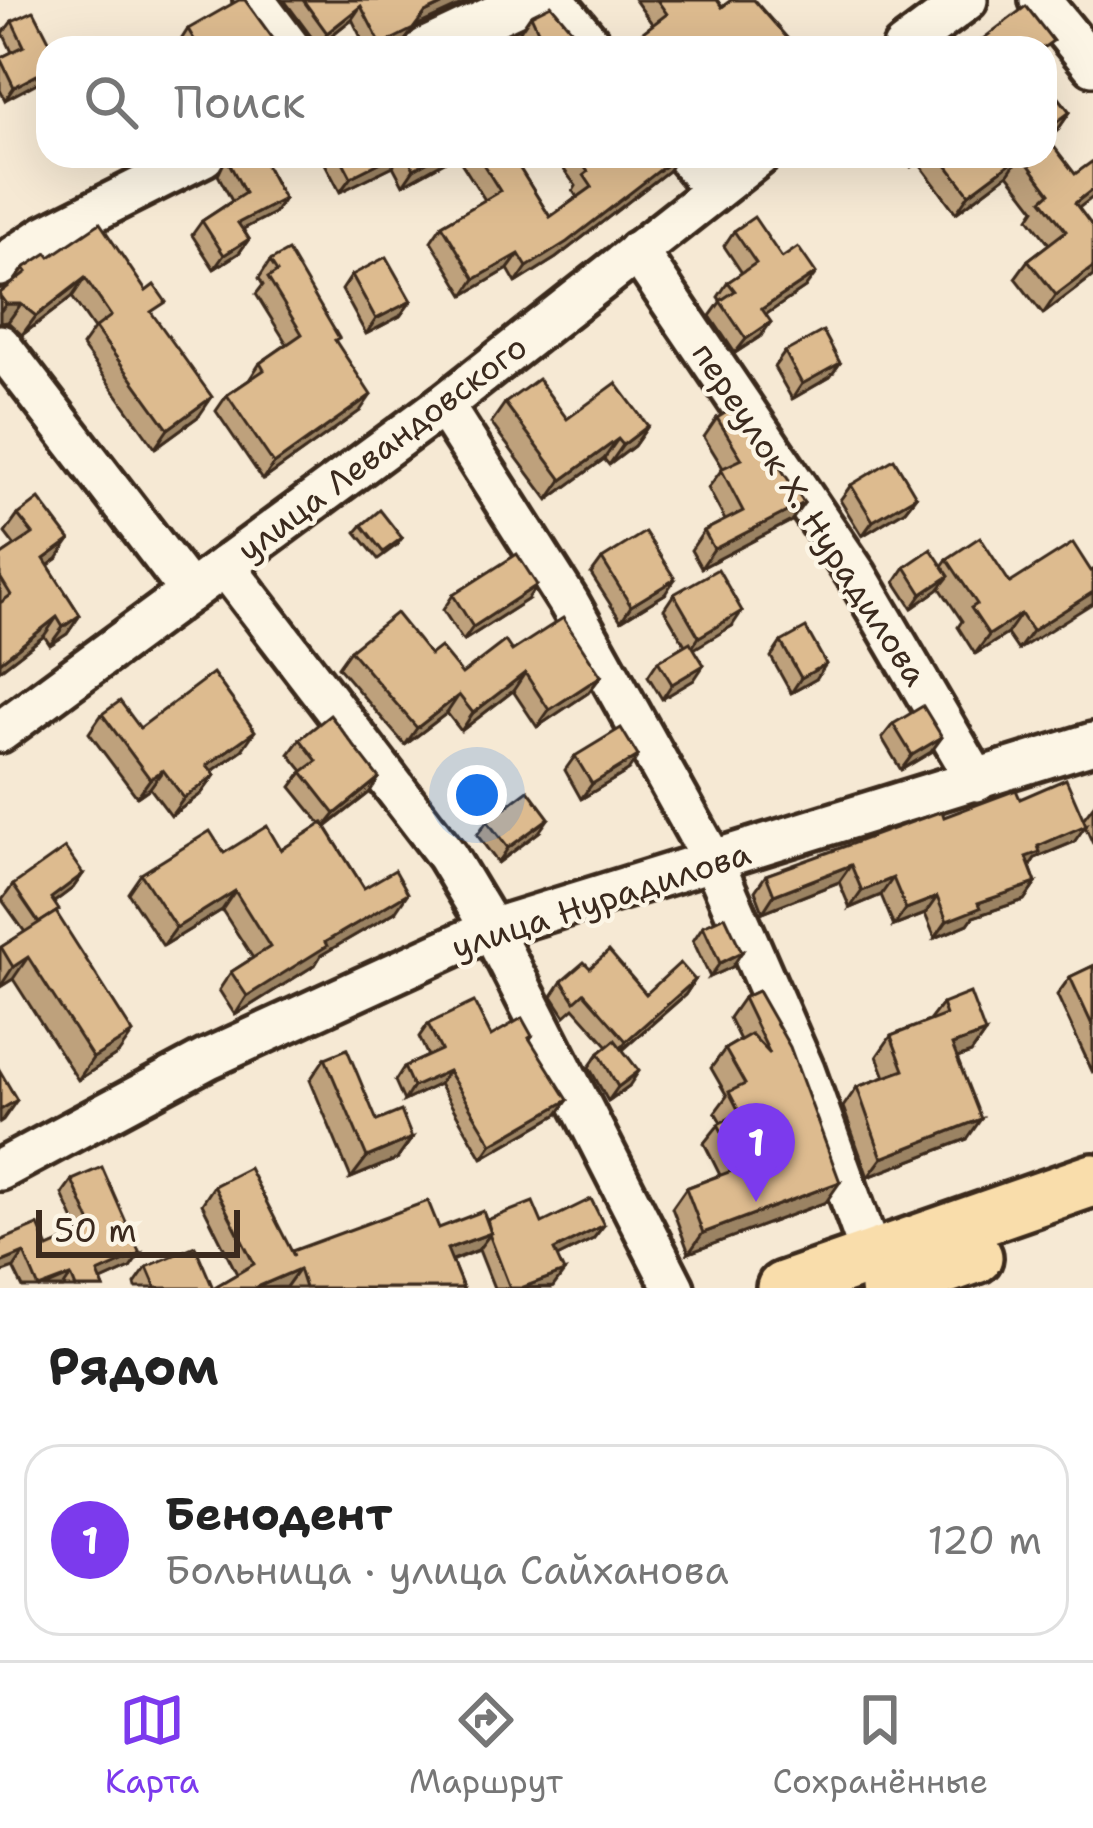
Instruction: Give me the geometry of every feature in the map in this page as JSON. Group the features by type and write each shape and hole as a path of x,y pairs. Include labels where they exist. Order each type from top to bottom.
{"main road":[{"path":"880,1277 1093,1180"},
{"path":"783,1288 880,1277 947,1278 1093,1216"}],"street":[{"path":"254,0 281,36"},
{"path":"452,36 528,0"},
{"path":"554,0 585,36"},
{"path":"919,36 967,0"},
{"path":"1040,0 1093,65"},
{"path":"0,266 45,236 180,168"},
{"path":"696,168 714,190"},
{"name":"улица Левандовского","path":"0,732 443,406 743,168"},
{"name":"переулок Х. Нурадилова","path":"637,251 857,576 977,781"},
{"path":"0,345 190,592"},
{"path":"443,406 569,603 714,863 804,1070 880,1277"},
{"path":"226,566 448,856 491,929 674,1288"},
{"name":"улица Нурадилова","path":"0,1170 207,1059 491,929 1093,743"}],"building":[{"path":"245,0 271,36 192,36 188,29"},
{"path":"303,0 452,0 425,13 413,29 399,36 376,36 361,6 327,33"},
{"path":"657,0 717,0 722,7 731,0 754,0 786,36 638,36 667,14"},
{"path":"551,5 577,36 541,36 531,15"},
{"path":"1026,6 1049,36 987,36"},
{"path":"34,11 47,36 36,36 36,75 14,87 0,58 24,46 12,21"},
{"path":"1057,95 1070,112 1057,122"},
{"path":"1057,151 1075,174 1093,161 1093,189 1075,203 1093,227 1093,267 1056,295 1028,260 1066,231 1042,200 1050,193 1031,168 1057,168"},
{"path":"232,168 267,168 284,199 238,223 249,239 224,255 202,221 245,193"},
{"path":"346,168 369,168 351,177"},
{"path":"486,168 519,168 550,217 592,187 585,168 663,168 527,267 519,254 475,279 442,225 500,191"},
{"path":"949,168 1004,168 969,194"},
{"path":"754,217 782,258 798,247 816,273 762,309 771,322 746,339 720,301 735,291 728,282 756,263 734,231"},
{"path":"100,223 146,291 154,285 166,302 151,312 212,397 168,429 95,328 111,316 85,278 36,316 21,304 6,304 0,296 27,272 24,268 47,253 50,257"},
{"path":"288,251 339,338 335,340 371,395 274,464 227,395 264,370 260,363 302,334 268,278 277,272 270,261"},
{"path":"386,257 411,301 376,319 352,275"},
{"path":"823,331 840,363 802,384 785,352"},
{"path":"538,379 567,419 616,383 648,426 623,445 618,439 562,480 505,403"},
{"path":"738,405 804,503 714,549 704,531 743,511 721,469 742,459 717,418"},
{"path":"894,459 916,496 873,521 851,485"},
{"path":"39,499 70,540 44,559 80,615 63,627 57,617 0,662 0,603 11,595 0,577 0,556 33,534 18,515"},
{"path":"380,510 402,538 383,552 362,525"},
{"path":"645,532 675,579 631,606 602,559"},
{"path":"980,537 1010,583 1073,543 1093,570 1093,592 1032,631 1021,614 989,635 971,608 977,604 947,559"},
{"path":"931,549 949,576 922,594 905,567"},
{"path":"517,554 537,585 473,627 453,595"},
{"path":"718,569 742,611 699,637 674,594"},
{"path":"396,613 430,655 440,647 462,674 505,641 512,651 563,618 601,676 549,710 525,673 473,713 459,695 417,728 350,650"},
{"path":"806,628 826,664 801,678 781,642"},
{"path":"690,642 704,665 672,684 658,661"},
{"path":"213,673 255,731 207,765 215,775 184,798 163,770 150,779 102,714 120,701 140,728"},
{"path":"923,706 942,737 912,755 893,724"},
{"path":"330,715 379,778 335,814 302,772 317,761 300,739"},
{"path":"621,728 638,756 592,784 575,756"},
{"path":"1066,779 1086,825 1038,846 1040,852 1026,857 1036,883 978,903 980,908 947,921 937,897 906,909 893,878 862,891 851,865 774,895 766,875 942,811 944,817 1016,790 1020,799"},
{"path":"528,790 549,818 508,848 487,821"},
{"path":"323,823 364,888 395,870 408,893 247,996 231,972 270,947 235,891 176,928 141,874 210,831 224,853 267,826 281,850"},
{"path":"65,848 83,874 51,898 59,910 39,923 13,885"},
{"path":"56,912 133,1033 93,1058 28,957 13,967 1,947"},
{"path":"725,916 742,952 720,963 703,926"},
{"path":"609,951 646,994 680,963 695,980 626,1041 584,993 575,1001 562,981 584,962 590,968"},
{"path":"1093,966 1093,1027 1070,977"},
{"path":"758,991 790,1047 840,1182 703,1233 686,1188 740,1168 718,1124 740,1113 729,1092 745,1084 725,1049 751,1034 770,1054 743,998"},
{"path":"970,993 985,1033 952,1045 981,1119 882,1158 857,1087 904,1070 891,1036 946,1015 942,1004"},
{"path":"474,1002 491,1036 522,1018 529,1038 568,1100 492,1144 448,1071 413,1087 404,1067 441,1050 428,1024"},
{"path":"615,1040 639,1071 618,1087 599,1053"},
{"path":"347,1049 377,1121 401,1111 412,1138 367,1157 325,1058"},
{"path":"0,1071 17,1100 0,1110"},
{"path":"102,1167 140,1254 98,1273 104,1288 76,1288 71,1276 39,1288 24,1253 0,1263 0,1241 38,1225 48,1248 93,1228 72,1180"},
{"path":"249,1168 294,1256 292,1251 428,1201 439,1228 483,1211 491,1233 447,1249 463,1288 305,1288 299,1269 255,1288 213,1288 254,1264 214,1186"},
{"path":"591,1199 604,1225 554,1250 564,1272 510,1288 487,1220 533,1202 542,1223"},
{"path":"195,1246 213,1288 156,1288 147,1267"}],"place":[{"name":"Бенодент","path":"756,1202"}]}
